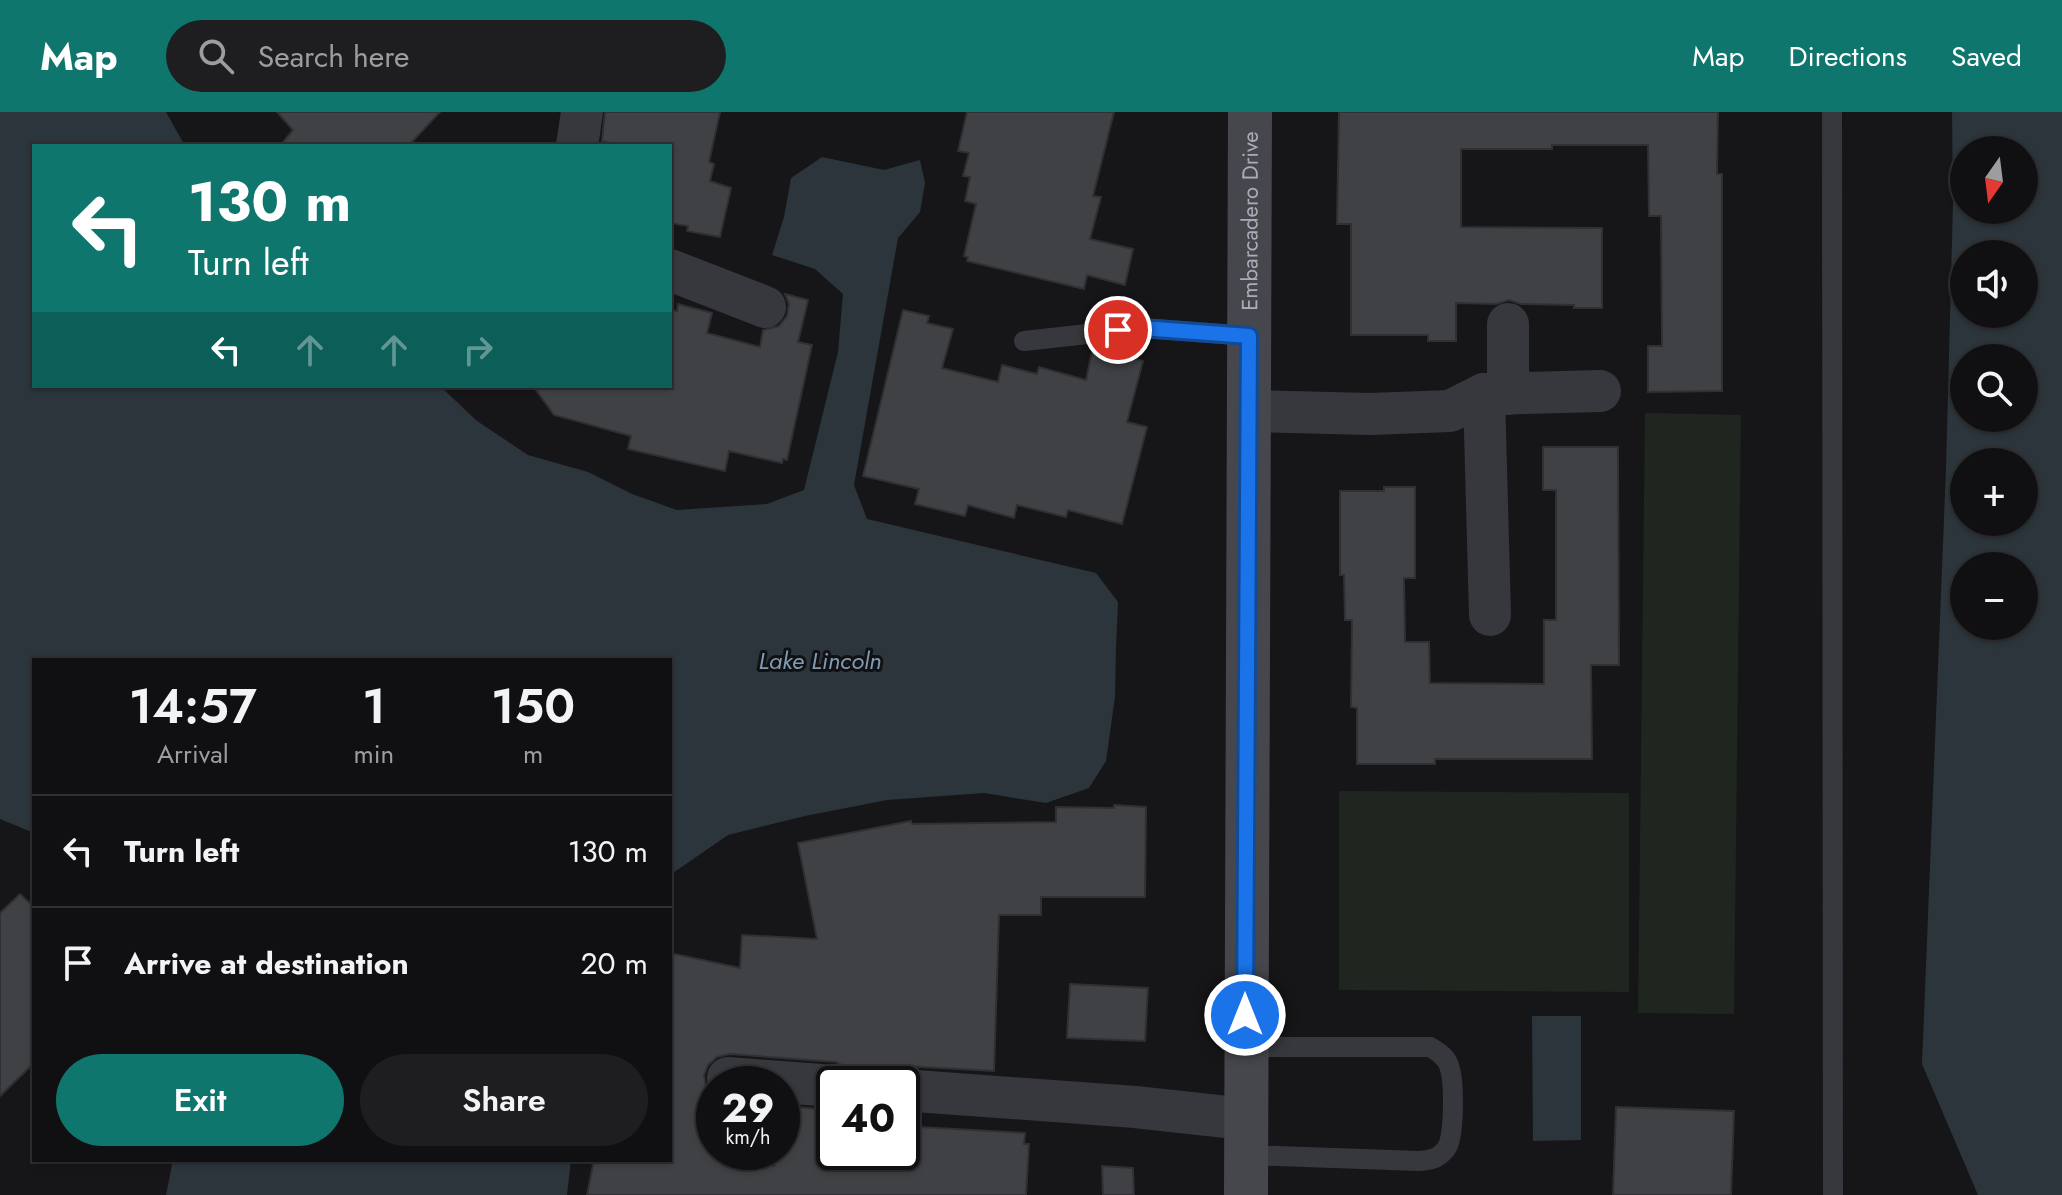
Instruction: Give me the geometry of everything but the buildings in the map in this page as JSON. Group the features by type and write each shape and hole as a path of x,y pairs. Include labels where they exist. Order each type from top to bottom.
{"street":[{"path":"577,144 582,112"},
{"name":"Embarcadero Drive","path":"1246,1156 1250,112"},
{"path":"672,271 765,307"},
{"path":"1490,615 1496,394 1508,324"},
{"path":"1249,411 1370,414 1450,411 1496,394 1600,391"},
{"path":"920,1091 1135,1107 1246,1156"}],"lane":[{"path":"1832,112 1833,1195"},
{"path":"1024,341 1142,328 1249,336"},
{"path":"1245,1047 1430,1047 1443,1055 1450,1069 1452,1133 1448,1147 1436,1159 1419,1161 1246,1156"}],"shaded area":[{"path":"1645,413 1741,415 1734,1014 1638,1013"},
{"path":"1339,791 1629,793 1629,992 1339,990"}],"water":[{"name":"Lake Lincoln","path":"0,112 166,112 184,144 32,144 32,388 442,388 477,421 528,455 588,472 632,494 677,510 767,504 804,490 838,352 843,294 815,269 772,255 784,217 791,178 822,157 884,170 920,160 925,183 920,212 898,238 854,485 867,519 1096,573 1118,602 1115,697 1106,761 1089,788 1046,803 984,793 887,800 728,835 672,874 672,658 32,658 32,832 0,819"},
{"path":"1952,112 2062,112 2062,1195 1978,1195 1922,1064 1950,317 1950,328 2038,328 2038,240 1952,240 1952,224 2038,224 2038,136 1952,136"},
{"path":"1532,1016 1581,1016 1581,1140 1533,1141"},
{"path":"173,1162 571,1162 567,1195 166,1195"}],"route":[{"path":"1118,330 1142,328 1249,336 1245,1015"}]}
